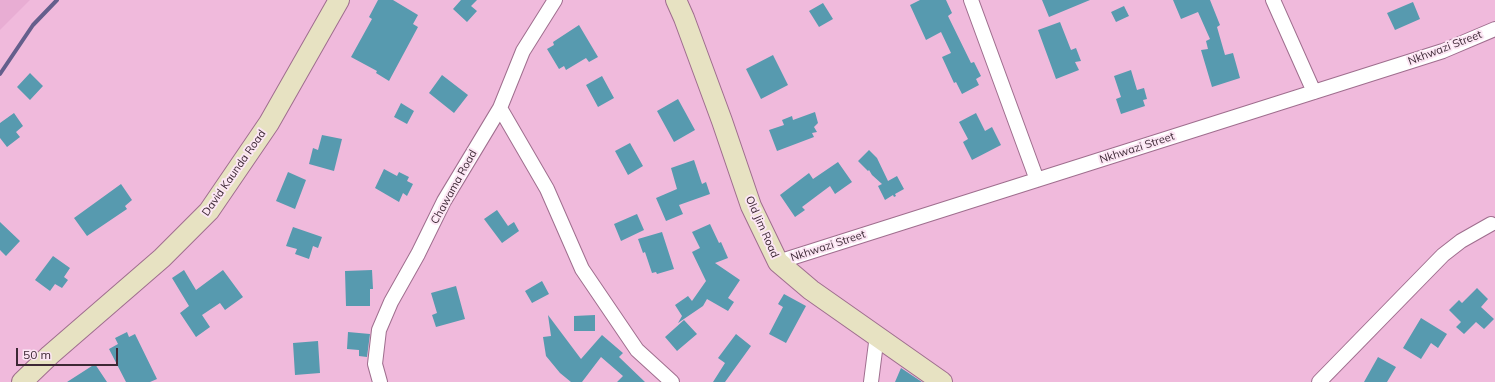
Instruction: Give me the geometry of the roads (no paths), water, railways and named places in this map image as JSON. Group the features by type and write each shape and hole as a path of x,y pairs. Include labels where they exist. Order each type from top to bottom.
{"street":[{"name":"David Kaunda Road","path":"22,382 50,355 162,258 209,211 269,123 339,0"},
{"name":"Chawama Road","path":"380,382 376,364 379,330 391,302 418,254 444,201 500,108 523,51 555,0"},
{"name":"Old Jim Road","path":"676,0 722,121 751,206 778,262 811,290 942,382"},
{"path":"971,0 1037,180"},
{"path":"1273,0 1314,92"},
{"name":"Nkhwazi Street","path":"778,262 1443,52 1495,29"},
{"path":"500,108 547,189 582,269 637,350 672,382"},
{"path":"1319,382 1443,255 1461,241 1491,224"},
{"path":"871,382 877,335"}],"waterway":[{"path":"0,74 33,25 57,0"}]}
